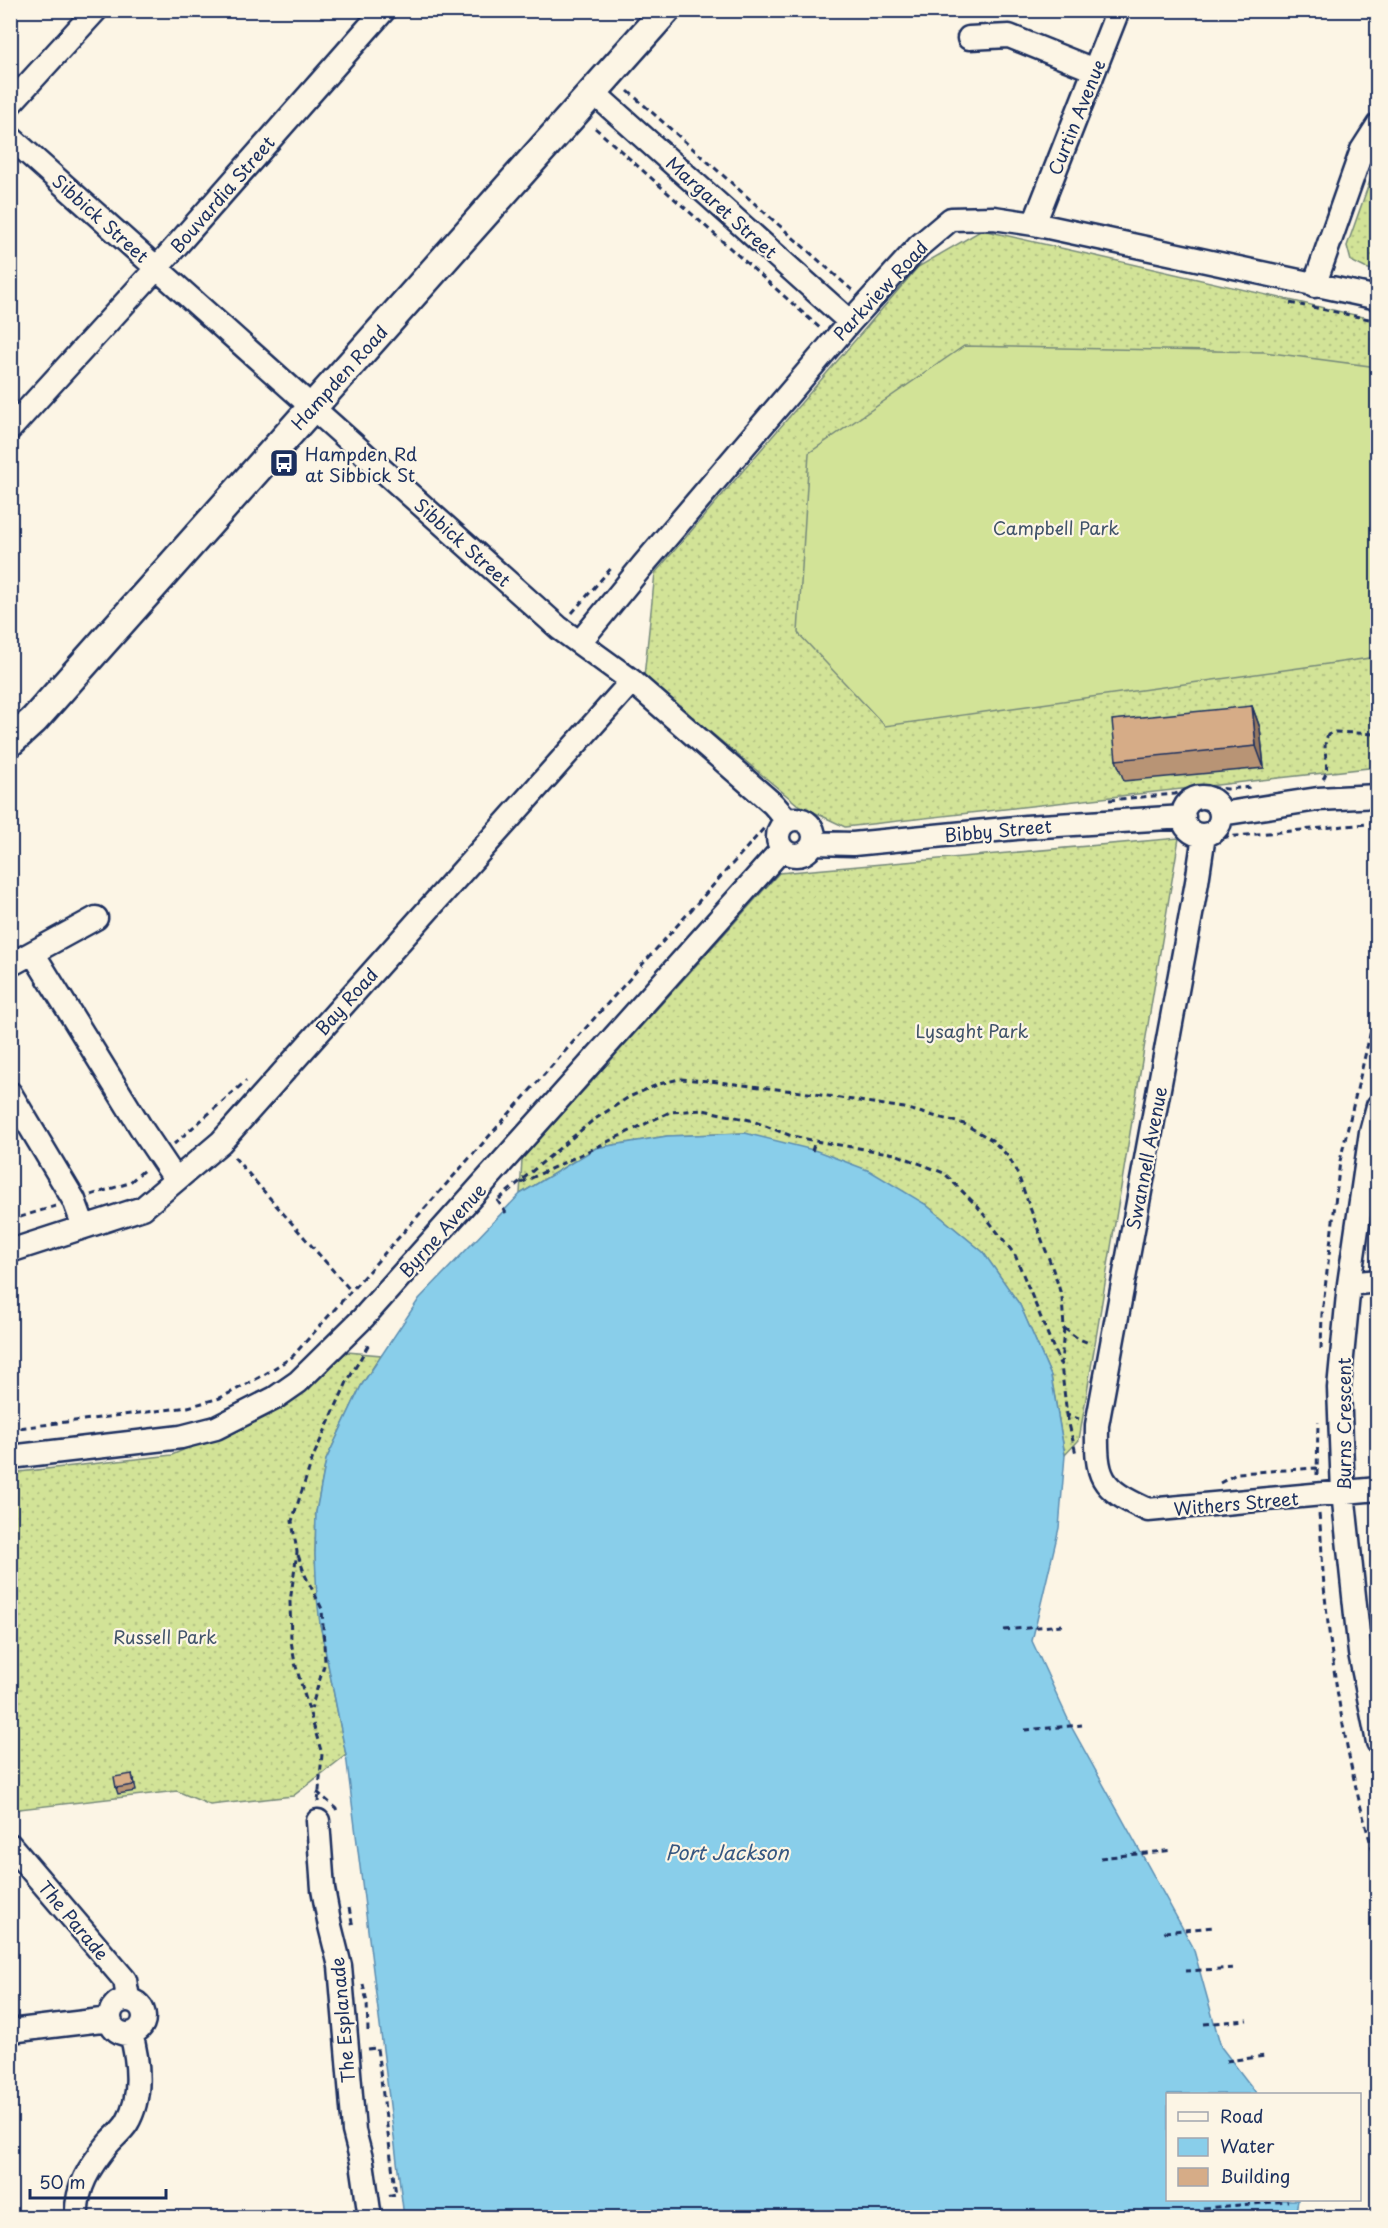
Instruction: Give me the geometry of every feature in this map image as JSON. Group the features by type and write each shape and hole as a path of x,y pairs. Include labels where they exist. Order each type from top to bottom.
{"main road":[{"name":"Hampden Road","path":"10,742 34,720 666,10"}],"street":[{"path":"10,104 96,10"},
{"name":"Bouvardia Street","path":"10,429 156,269 384,10"},
{"name":"Curtin Avenue","path":"1034,224 1118,10"},
{"path":"969,38 1009,36 1094,70"},
{"name":"Margaret Street","path":"594,92 850,322"},
{"path":"1314,286 1362,150 1377,125"},
{"name":"Sibbick Street","path":"10,137 559,628 632,681 783,816"},
{"name":"Parkview Road","path":"580,642 850,322 919,246 951,219 994,218 1034,224 1377,298"},
{"name":"Bay Road","path":"10,1251 143,1208 221,1142 632,681"},
{"path":"1221,814 1318,799 1377,796"},
{"path":"1201,797 1216,803 1221,814 1221,820 1215,830 1204,835 1190,830 1184,817 1186,806 1201,797"},
{"path":"783,816 799,818 810,825 813,830 813,843 810,848 799,855 793,855 778,844 777,833 783,816"},
{"name":"Bibby Street","path":"813,843 853,844 1026,827 1184,817"},
{"name":"Swannell Avenue","path":"1104,1481 1096,1460 1097,1425 1204,835"},
{"name":"Byrne Avenue","path":"10,1457 181,1437 216,1428 275,1398 298,1383 363,1318 782,849"},
{"path":"10,965 96,918"},
{"path":"33,953 176,1180"},
{"path":"10,1093 74,1200 84,1227"},
{"name":"Burns Crescent","path":"1377,1106 1371,1132 1349,1284 1339,1388 1343,1492 1360,1653 1377,1742"},
{"path":"1349,1284 1377,1281"},
{"name":"Withers Street","path":"1104,1481 1121,1498 1148,1510 1377,1489"},
{"name":"The Esplanade","path":"318,1821 323,1889 340,1966 348,2037 349,2094 370,2217"},
{"name":"The Parade","path":"10,1845 124,1980 126,1999"},
{"path":"126,1999 137,2002 144,2012 140,2028 131,2034 120,2033 110,2019 110,2013 116,2003 126,1999"},
{"path":"10,2031 110,2019"},
{"path":"77,2217 79,2188 90,2168 126,2124 136,2103 138,2086 131,2034"}],"path":[{"path":"628,91 857,293"},
{"path":"595,128 823,331"},
{"path":"1290,303 1377,321"},
{"path":"1320,782 1325,778 1327,771 1325,740 1328,735 1335,732 1377,734"},
{"path":"1106,800 1175,794 1197,786 1227,789 1262,786"},
{"path":"10,1429 188,1407 220,1398 292,1357 783,816"},
{"path":"1223,849 1225,837 1377,823"},
{"path":"10,1220 129,1183 252,1076"},
{"path":"518,1185 528,1173 592,1121 629,1097 658,1084 680,1079 802,1092 937,1115 964,1124 992,1140 1010,1157 1062,1298 1064,1328 1061,1365 1067,1415 1097,1425"},
{"path":"492,1204 518,1185 670,1112 703,1110 750,1120 789,1135 815,1141 896,1154 944,1173 978,1207 1015,1255 1061,1365"},
{"path":"812,1151 815,1141"},
{"path":"234,1157 351,1291"},
{"path":"497,1200 506,1213"},
{"path":"1064,1328 1088,1343 1110,1348"},
{"path":"310,1710 325,1662 322,1610 297,1552 292,1521 313,1457 347,1382 371,1340"},
{"path":"1218,1485 1238,1473 1317,1468"},
{"path":"1318,1509 1325,1596 1338,1694 1354,1778 1377,1866"},
{"path":"297,1552 291,1602 291,1641 295,1663 322,1754 317,1792 318,1821"},
{"path":"1004,1630 1062,1624"},
{"path":"1025,1730 1082,1725"},
{"path":"1101,1858 1173,1850"},
{"path":"1164,1932 1214,1927"},
{"path":"1185,1971 1237,1968"},
{"path":"1204,2024 1247,2020"},
{"path":"368,2049 377,2048 396,2194 383,2196"},
{"path":"1226,2061 1266,2056"},
{"path":"1203,2208 1288,2202"}],"green space":[{"path":"1377,161 1378,271 1351,261 1347,246"},
{"name":"Campbell Park","path":"982,230 1377,320 1377,767 845,827 797,804 644,677 655,573 918,267"},
{"path":"964,346 1264,352 1377,367 1377,657 885,726 798,633 809,453"},
{"name":"Lysaght Park","path":"1179,838 1079,1440 1065,1455 1051,1376 1020,1305 983,1252 925,1204 745,1133 667,1136 596,1148 520,1194 522,1159 779,873"},
{"name":"Russell Park","path":"347,1352 381,1355 361,1386 326,1460 316,1512 315,1555 320,1624 346,1755 293,1796 210,1805 177,1791 11,1810 10,1473 172,1455 275,1409"}],"water":[{"name":"Port Jackson","path":"745,1133 817,1151 870,1171 925,1204 983,1252 1020,1305 1051,1376 1065,1455 1059,1528 1032,1641 1072,1728 1193,1947 1221,2047 1256,2093 1166,2093 1166,2201 1298,2201 1295,2217 404,2217 346,1755 317,1598 316,1512 326,1460 361,1386 419,1299 520,1194 596,1148 667,1136"}],"building":[{"path":"1252,706 1256,746 1116,760 1112,720"},
{"path":"132,1774 134,1785 116,1788 114,1777"}],"place":[{"name":"Hampden Rd at Sibbick St","path":"284,463"}]}
